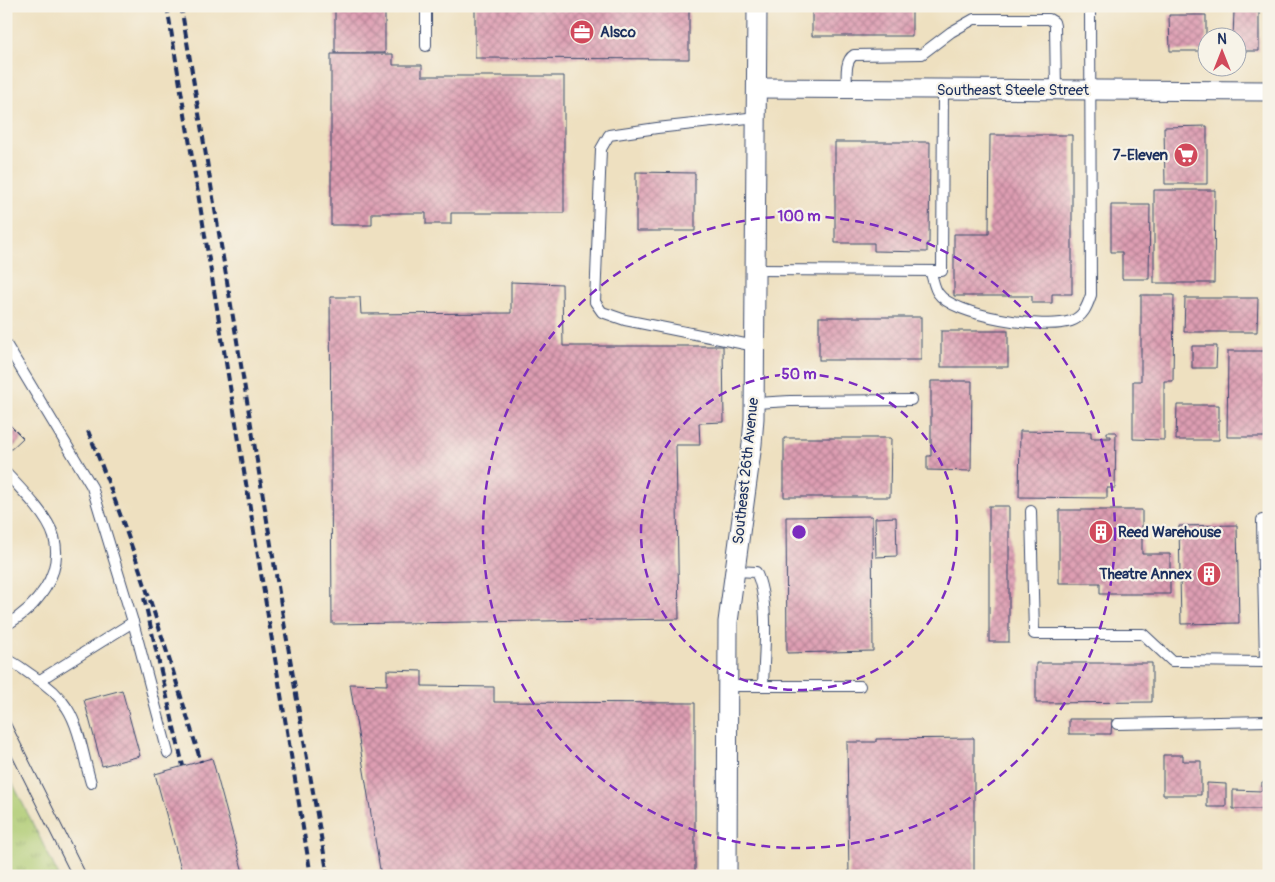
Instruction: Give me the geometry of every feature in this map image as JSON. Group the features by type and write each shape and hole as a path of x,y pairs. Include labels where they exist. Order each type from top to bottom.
{"street":[{"name":"Southeast 26th Avenue","path":"727,876 728,622 752,444 754,403 757,6"},
{"name":"Southeast Steele Street","path":"757,88 1269,91"}],"lane":[{"path":"426,6 426,46"},
{"path":"930,271 938,294 952,304 985,315 1019,322 1044,324 1071,321 1086,311 1091,295 1090,6"},
{"path":"847,88 848,62 854,55 922,54 951,32 974,19 1049,18 1054,22 1055,26 1056,90"},
{"path":"755,270 942,271 943,89"},
{"path":"755,346 625,320 602,312 595,302 601,149 610,135 757,117"},
{"path":"6,344 92,486 133,622 168,753"},
{"path":"754,403 910,400"},
{"path":"6,473 28,496 46,521 54,537 56,553 54,569 47,587 33,605 6,625"},
{"path":"1031,511 1034,634 1143,634 1172,661 1264,662 1262,520 1269,520"},
{"path":"735,571 756,572 761,582 764,614 763,686"},
{"path":"40,680 133,622"},
{"path":"6,660 40,680 56,694 67,708 74,722 90,783"},
{"path":"728,686 860,686"},
{"path":"1117,724 1269,720"}],"green space":[{"path":"6,770 59,876 6,876"}],"building":[{"path":"335,6 385,6 385,53 335,53"},
{"name":"Alsco","path":"475,6 689,6 689,59 475,58"},
{"path":"812,6 949,6 949,10 912,9 912,36 812,36"},
{"path":"1234,11 1259,12 1259,51 1248,51 1248,28 1233,28"},
{"path":"1169,15 1206,15 1206,28 1198,28 1198,51 1170,51"},
{"path":"331,54 393,54 393,65 422,65 422,76 564,76 564,213 451,213 451,224 426,224 426,213 372,213 372,225 331,225"},
{"name":"7-Eleven","path":"1207,126 1207,184 1165,184 1164,127"},
{"path":"990,135 1072,135 1072,294 1052,294 1052,303 1032,303 1032,296 954,296 954,234 989,234"},
{"path":"835,142 930,142 929,243 927,243 927,252 874,251 874,243 835,243"},
{"path":"636,172 695,173 695,231 636,231"},
{"path":"1154,190 1215,190 1214,283 1154,283"},
{"path":"1111,205 1150,205 1149,279 1122,279 1122,252 1111,252"},
{"path":"511,282 562,284 563,346 723,346 724,422 699,423 700,445 676,445 679,619 332,624 330,297 360,297 361,314 511,313"},
{"path":"1141,295 1174,295 1173,381 1164,381 1164,440 1133,439 1133,381 1141,381"},
{"path":"1185,298 1258,298 1257,332 1184,332"},
{"path":"819,317 921,317 921,360 819,360"},
{"path":"941,331 1008,331 1008,367 941,367"},
{"path":"1192,346 1217,346 1216,368 1192,368"},
{"path":"1228,351 1265,351 1265,437 1227,437"},
{"path":"931,381 972,381 971,471 927,470 927,456 931,456"},
{"path":"1177,405 1219,405 1219,440 1176,440"},
{"path":"6,421 23,438 6,454"},
{"path":"1020,431 1091,432 1091,438 1111,438 1111,436 1107,436 1107,432 1116,432 1115,488 1107,488 1107,498 1019,497"},
{"path":"784,438 891,438 890,497 784,497"},
{"path":"989,506 1009,506 1009,642 989,642"},
{"name":"Reed Warehouse","path":"1059,510 1142,510 1142,554 1170,554 1170,594 1100,594 1100,583 1059,583"},
{"path":"872,516 873,651 787,653 786,517"},
{"path":"896,517 897,556 876,557 875,518"},
{"name":"Theatre Annex","path":"1237,525 1239,623 1181,624 1179,526"},
{"path":"1036,663 1152,663 1152,702 1036,703"},
{"path":"387,670 422,671 422,686 494,687 494,702 695,703 695,876 381,876 350,684 387,685"},
{"path":"122,690 140,756 102,766 84,700"},
{"path":"1069,719 1112,719 1111,734 1069,734"},
{"path":"974,738 974,876 849,876 847,742 876,742 876,739"},
{"path":"1163,755 1183,755 1183,761 1201,761 1201,795 1163,795"},
{"path":"212,758 244,876 183,876 155,774"},
{"path":"1262,782 1269,782 1269,809 1233,809 1233,790 1262,791"},
{"path":"1207,783 1226,784 1226,807 1207,807"}],"tram line":[{"path":"6,714 87,876"},
{"path":"6,744 72,876"}],"railway":[{"path":"167,6 311,876"},
{"path":"181,6 328,876"},
{"path":"88,431 148,595 201,762"},
{"path":"144,598 183,766"}],"place":[{"name":"Alsco","path":"582,32"},
{"name":"7-Eleven","path":"1186,155"},
{"name":"Reed Warehouse","path":"1101,532"},
{"name":"Theatre Annex","path":"1209,574"}]}
